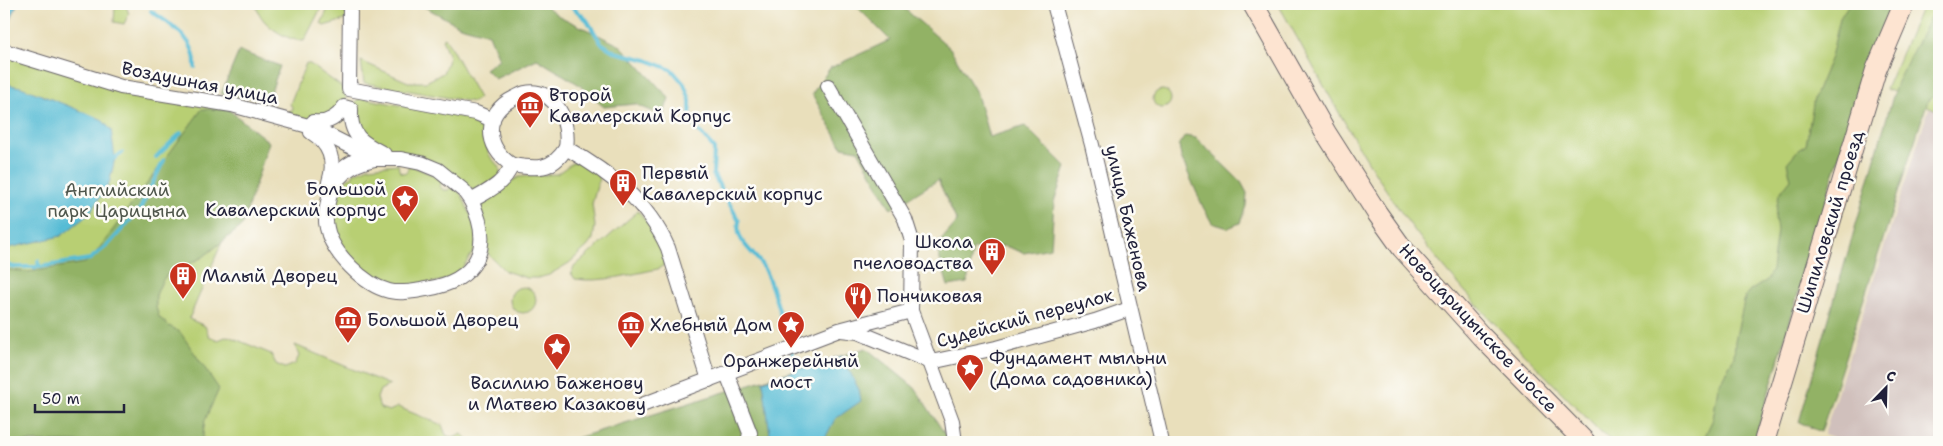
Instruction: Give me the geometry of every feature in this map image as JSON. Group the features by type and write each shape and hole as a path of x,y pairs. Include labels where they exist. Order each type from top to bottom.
{"main road":[{"name":"Новоцарицынское шоссе","path":"1253,4 1326,133 1377,213 1402,248 1481,336 1585,442"},
{"name":"Шипиловский проезд","path":"1764,442 1876,70 1904,4"}],"street":[{"path":"350,4 349,89 476,113 493,120"},
{"name":"улица Баженова","path":"1054,4 1092,145 1129,309 1162,442"},
{"name":"Воздушная улица","path":"7,52 121,87 232,105 312,127 372,157 421,162 438,170 464,191 471,201"},
{"path":"828,86 905,219 912,241 911,311 952,421 955,442"},
{"path":"354,90 347,108 342,171 328,199 326,228 331,242 347,263 362,277 376,286 389,291 410,292 437,288 463,276 470,269 479,252 481,243 481,231 471,201 496,186 505,178 512,165"},
{"path":"525,93 539,94 552,100 560,110 565,122 566,148 560,157 549,166 533,169 512,165 498,153 493,144 491,133 493,120 499,109 509,101 525,93"},
{"path":"344,107 347,108 351,109 350,119 353,130 358,137 366,145 384,154 372,157 342,171 329,182 333,167 330,154 325,144 311,132 313,122 331,121 339,115 344,107"},
{"path":"566,148 610,175 642,206 660,231 668,248 709,380"},
{"name":"Судейский переулок","path":"931,362 996,348 1095,321 1129,309"},
{"path":"642,405 840,330 911,311"},
{"path":"840,330 858,332 931,362"},
{"path":"727,374 750,433 748,442"}],"shaded area":[{"path":"1929,108 1939,111 1939,442 1848,442 1824,434"}],"green space":[{"path":"256,4 323,4 304,41 289,38 274,30 262,18"},
{"path":"330,4 348,4 348,19 324,26 321,24"},
{"path":"419,4 543,4 559,16 621,46 669,98 663,116 635,104 604,107 578,84 537,59 495,79 485,69 499,59 489,34 460,26"},
{"path":"854,4 899,4 950,48 977,94 989,137 1025,126 1066,167 1054,202 1051,248 1024,253 1005,246 973,249 967,283 948,286 936,246 957,222 938,180 891,209 858,150 842,147 812,94 830,68 890,40"},
{"path":"1278,4 1893,4 1870,52 1754,442 1613,442 1601,433 1497,326 1423,242 1368,162"},
{"path":"1849,4 1893,4 1870,52 1754,442 1702,442 1713,419 1718,387 1734,357 1735,341 1745,297 1750,291 1767,280 1772,270 1777,230 1775,218 1779,194 1791,179 1787,163 1798,150 1806,145 1814,98 1831,57 1840,18"},
{"path":"1923,4 1939,4 1939,111 1886,89"},
{"path":"1937,4 1939,4 1939,92 1928,100 1821,432 1799,422 1897,82"},
{"path":"126,6 129,14 124,24 114,22 115,7"},
{"path":"445,37 479,98 473,102 364,83 361,61 408,82 426,82 443,73 449,57 442,39"},
{"path":"239,51 280,66 268,100 221,94"},
{"name":"Английский парк Царицына","path":"11,54 93,79 229,105 229,117 264,144 189,319 205,326 209,336 218,340 228,336 271,354 276,364 285,368 295,364 299,356 295,345 390,385 380,390 377,398 380,408 389,411 398,407 442,425 446,435 453,438 462,434 470,442 4,442 4,62 8,61"},
{"path":"306,63 346,90 346,101 319,123 286,113 293,109 290,104"},
{"path":"1162,90 1168,93 1171,99 1168,105 1162,108 1156,105 1153,99 1156,93"},
{"path":"362,98 473,119 482,130 489,155 499,167 501,176 476,191 391,152 366,145 351,109 357,100"},
{"path":"202,109 229,110 269,142 242,226 203,257 181,268 171,270 162,281 156,295 156,307 159,317 169,326 180,332 219,389 205,420 202,442 4,442 4,269 28,272 85,263 95,254"},
{"path":"1185,136 1196,138 1241,182 1247,193 1246,206 1240,223 1228,228 1212,223 1181,157 1179,145"},
{"path":"581,161 597,173 599,179 592,204 595,226 593,239 569,263 549,275 527,278 505,271 488,254 480,209 481,201 519,177 557,174 572,163"},
{"path":"398,164 399,170 402,173 407,172 409,165 443,179 440,186 443,190 448,190 453,186 462,195 478,233 474,251 461,270 450,279 412,287 390,283 355,264 335,237 331,213 337,192 348,178 352,177 354,173 369,167"},
{"path":"638,211 652,229 660,244 663,251 664,265 658,269 616,277 596,280 575,279 571,273 574,267"},
{"path":"523,287 532,291 536,300 532,309 523,313 514,309 510,300 514,291"},
{"path":"866,348 915,388 950,442 564,442"}],"water":[{"path":"4,4 17,4 4,38"},
{"path":"4,76 10,85 21,87 101,119 111,130 115,158 109,184 89,214 61,236 4,249"},
{"path":"842,356 859,390 861,401 835,419 823,442 771,442 763,381"}],"waterway":[{"path":"569,4 587,20 601,43 615,52 647,60 672,70 684,84 690,100 690,121 714,148 713,174 739,221 738,229 742,241 763,267 775,295 790,345"},
{"path":"151,11 174,27 187,41 195,57 195,67"},
{"path":"156,157 181,133"},
{"path":"115,158 122,153"},
{"path":"39,267 90,259 108,245 140,209 164,160"},
{"path":"4,264 14,267 39,267 38,261"},
{"path":"792,351 800,373"}],"place":[{"name":"Второй Кавалерский Корпус","path":"530,129"},
{"name":"Первый Кавалерский корпус","path":"623,207"},
{"name":"Большой Кавалерский корпус","path":"405,223"},
{"name":"Школа пчеловодства","path":"992,276"},
{"name":"Малый Дворец","path":"183,300"},
{"name":"Пончиковая","path":"858,320"},
{"name":"Большой Дворец","path":"348,344"},
{"name":"Хлебный Дом","path":"631,349"},
{"name":"Оранжерейный мост","path":"791,349"},
{"name":"Василию Баженову и Матвею Казакову","path":"557,371"},
{"name":"Фундамент мыльни (Дома садовника)","path":"970,392"}]}
